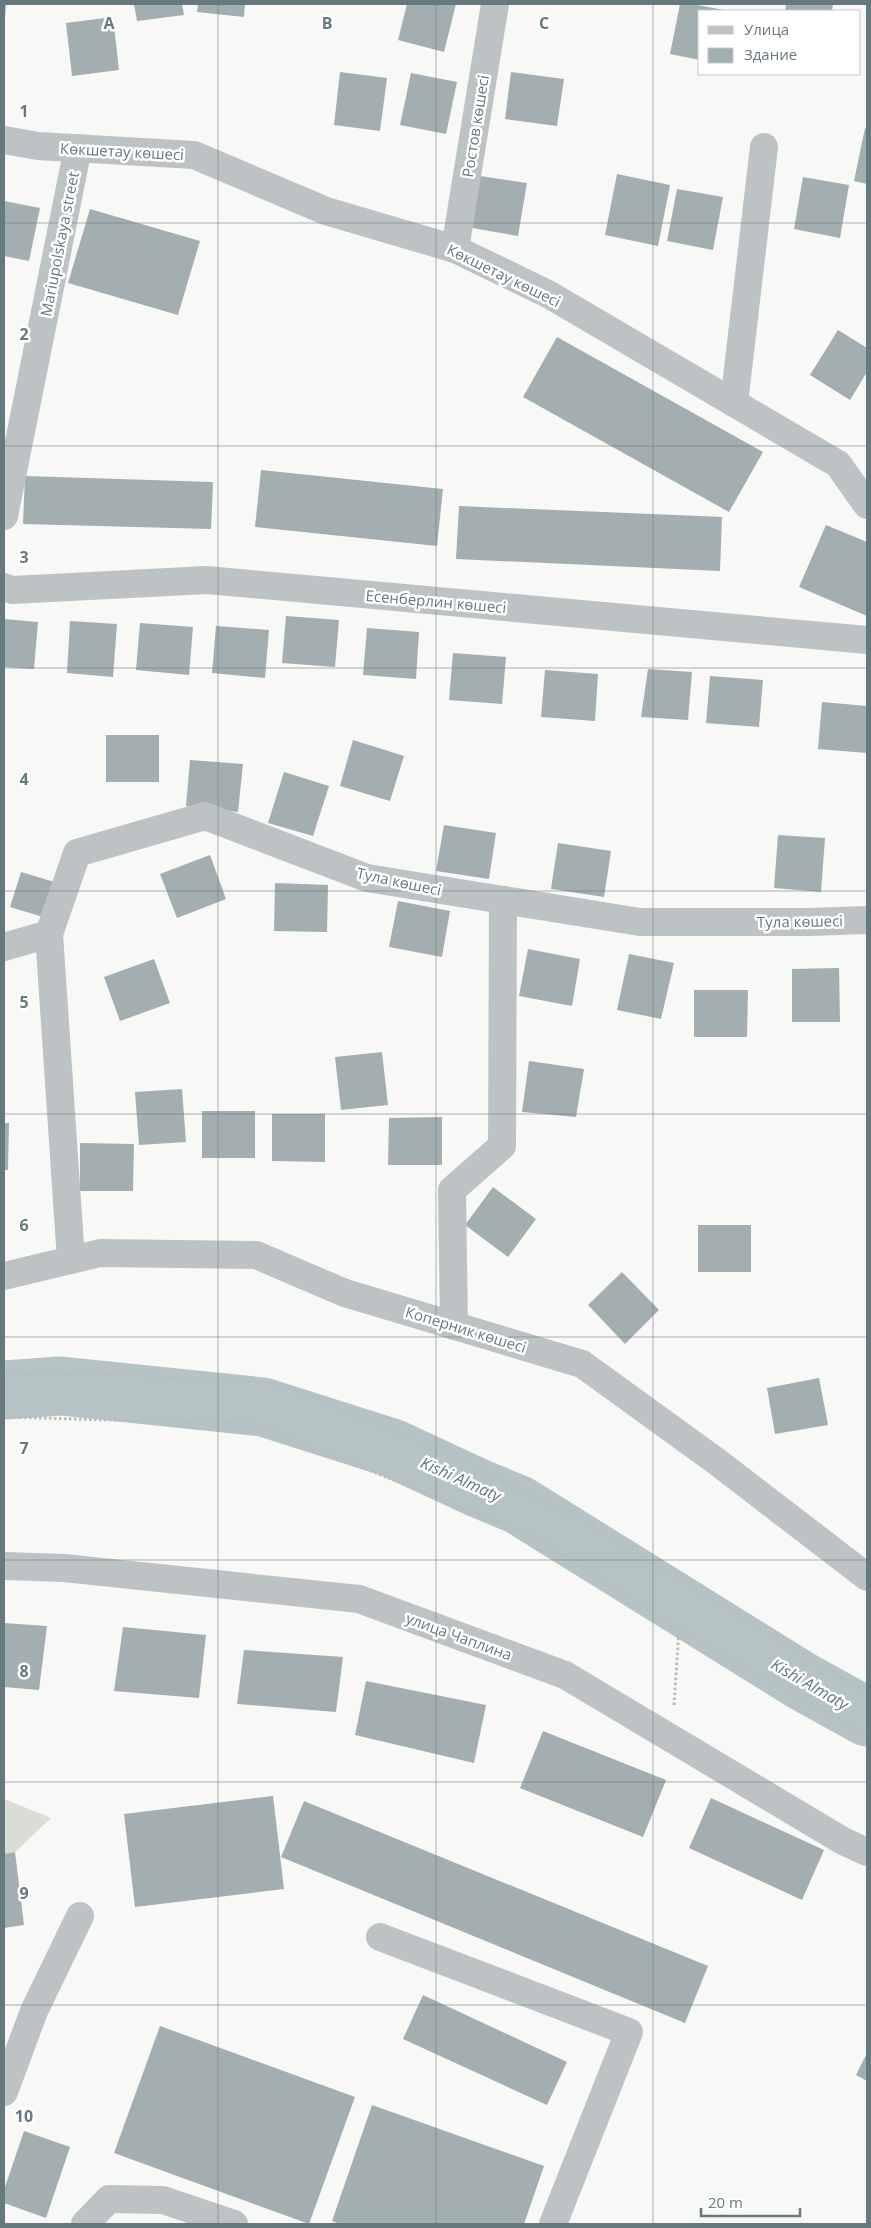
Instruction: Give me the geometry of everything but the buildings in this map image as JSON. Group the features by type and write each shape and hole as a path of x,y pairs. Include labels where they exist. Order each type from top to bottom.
{"street":[{"name":"Ростов көшесі","path":"455,249 495,4"},
{"name":"Көкшетау көшесі","path":"4,140 38,146 194,155 326,211 455,249 548,294 838,464 867,504"},
{"path":"734,403 764,147"},
{"name":"Mariupolskaya street","path":"4,516 78,148"},
{"name":"Есенберлин көшесі","path":"4,587 12,590 207,580 867,640"},
{"name":"Тула көшесі","path":"49,934 77,853 205,816 367,878 640,922 867,920"},
{"path":"454,1326 452,1190 502,1146 503,900"},
{"path":"4,948 49,934 71,1260"},
{"name":"Коперник көшесі","path":"4,1276 100,1253 256,1256 345,1293 582,1364 716,1461 867,1577"},
{"name":"улица Чаплина","path":"4,1566 64,1568 359,1599 565,1675 842,1841 867,1852"},
{"path":"4,2092 34,2011 80,1916"},
{"path":"380,1937 629,2032 553,2224"},
{"path":"85,2224 109,2199 163,2200 234,2224"}],"path":[{"path":"4,1375 131,1375 276,1383 428,1444 580,1519 867,1693"},
{"path":"4,1417 254,1424 538,1538 679,1630 867,1736"},
{"path":"674,1711 679,1630"}],"shaded area":[{"path":"4,1799 51,1818 15,1852 4,1854"}],"waterway":[{"name":"Kіshі Almaty","path":"4,1390 61,1386 263,1407 392,1448 519,1505 802,1681 867,1717"}]}
